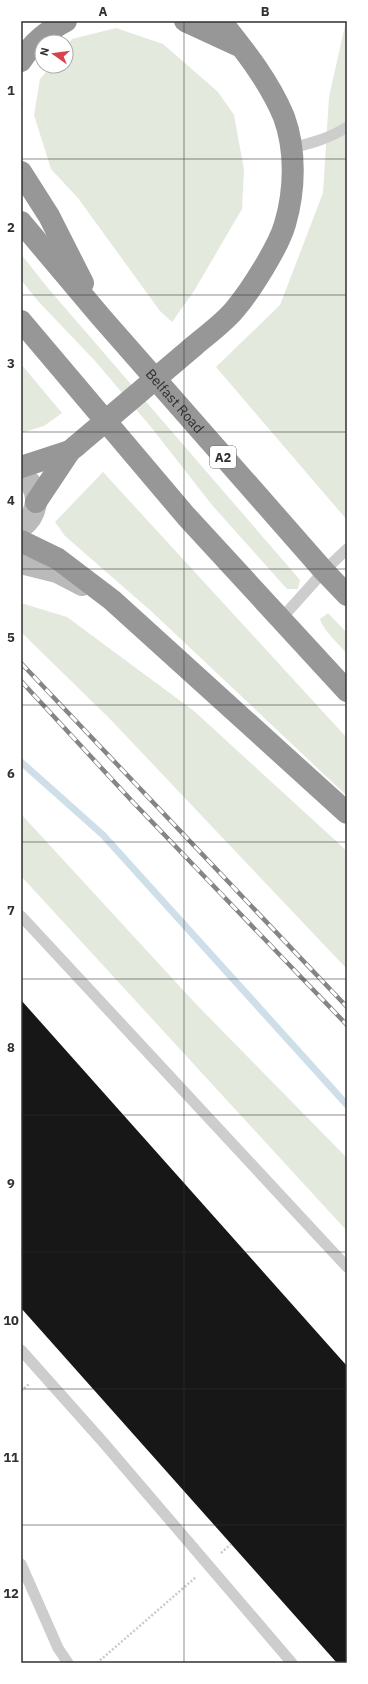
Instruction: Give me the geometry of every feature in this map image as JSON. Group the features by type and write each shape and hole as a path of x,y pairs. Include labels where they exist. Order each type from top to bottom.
{"highway":[{"path":"21,61 30,48 45,32 66,21"},
{"path":"185,21 242,47"},
{"path":"36,502 73,449 194,346 236,308 265,264 285,225 292,183 292,148 284,117 260,71 221,21"},
{"path":"21,172 49,216 101,317"},
{"name":"Belfast Road","path":"21,222 101,317 324,571 347,595"},
{"path":"21,321 186,516 347,691"},
{"path":"21,467 73,449"},
{"path":"21,541 58,559 112,600 347,813"}],"street":[{"path":"21,475 31,484 35,493 36,502 35,512 30,521 21,528"},
{"path":"21,563 57,572 112,600"}],"lane":[{"path":"292,148 317,142 336,134 347,127"},
{"path":"281,619 324,571 347,549"},
{"path":"21,916 347,1267"},
{"path":"21,1350 103,1442 292,1663"},
{"path":"21,1564 24,1581 58,1648 68,1663"}],"path":[{"path":"97,1663 231,1544"}],"shaded area":[{"path":"346,21 347,520 216,367 280,305 323,193 329,97"},
{"path":"116,28 163,44 218,92 234,115 244,169 242,209 194,291 172,322 160,311 78,198 51,169 34,115 40,79 44,74 74,74 74,38"},
{"path":"21,254 47,287 300,580 298,589 287,589 212,505 151,427 96,362 38,301 21,280"},
{"path":"21,364 62,413 44,426 21,433"},
{"path":"103,472 347,738 347,796 151,611 65,536 55,522"},
{"path":"21,603 67,617 194,711 347,851 347,969 110,719 21,632"},
{"path":"328,613 347,633 347,654 328,632 320,619"},
{"path":"21,814 195,1003 347,1158 347,1231 21,876"}],"building":[{"path":"21,1000 347,1366 347,1663 337,1663 21,1308"}],"waterway":[{"path":"21,762 103,835 347,1105"}],"railway":[{"path":"21,663 347,1007"},
{"path":"21,681 131,800 347,1025"}]}
